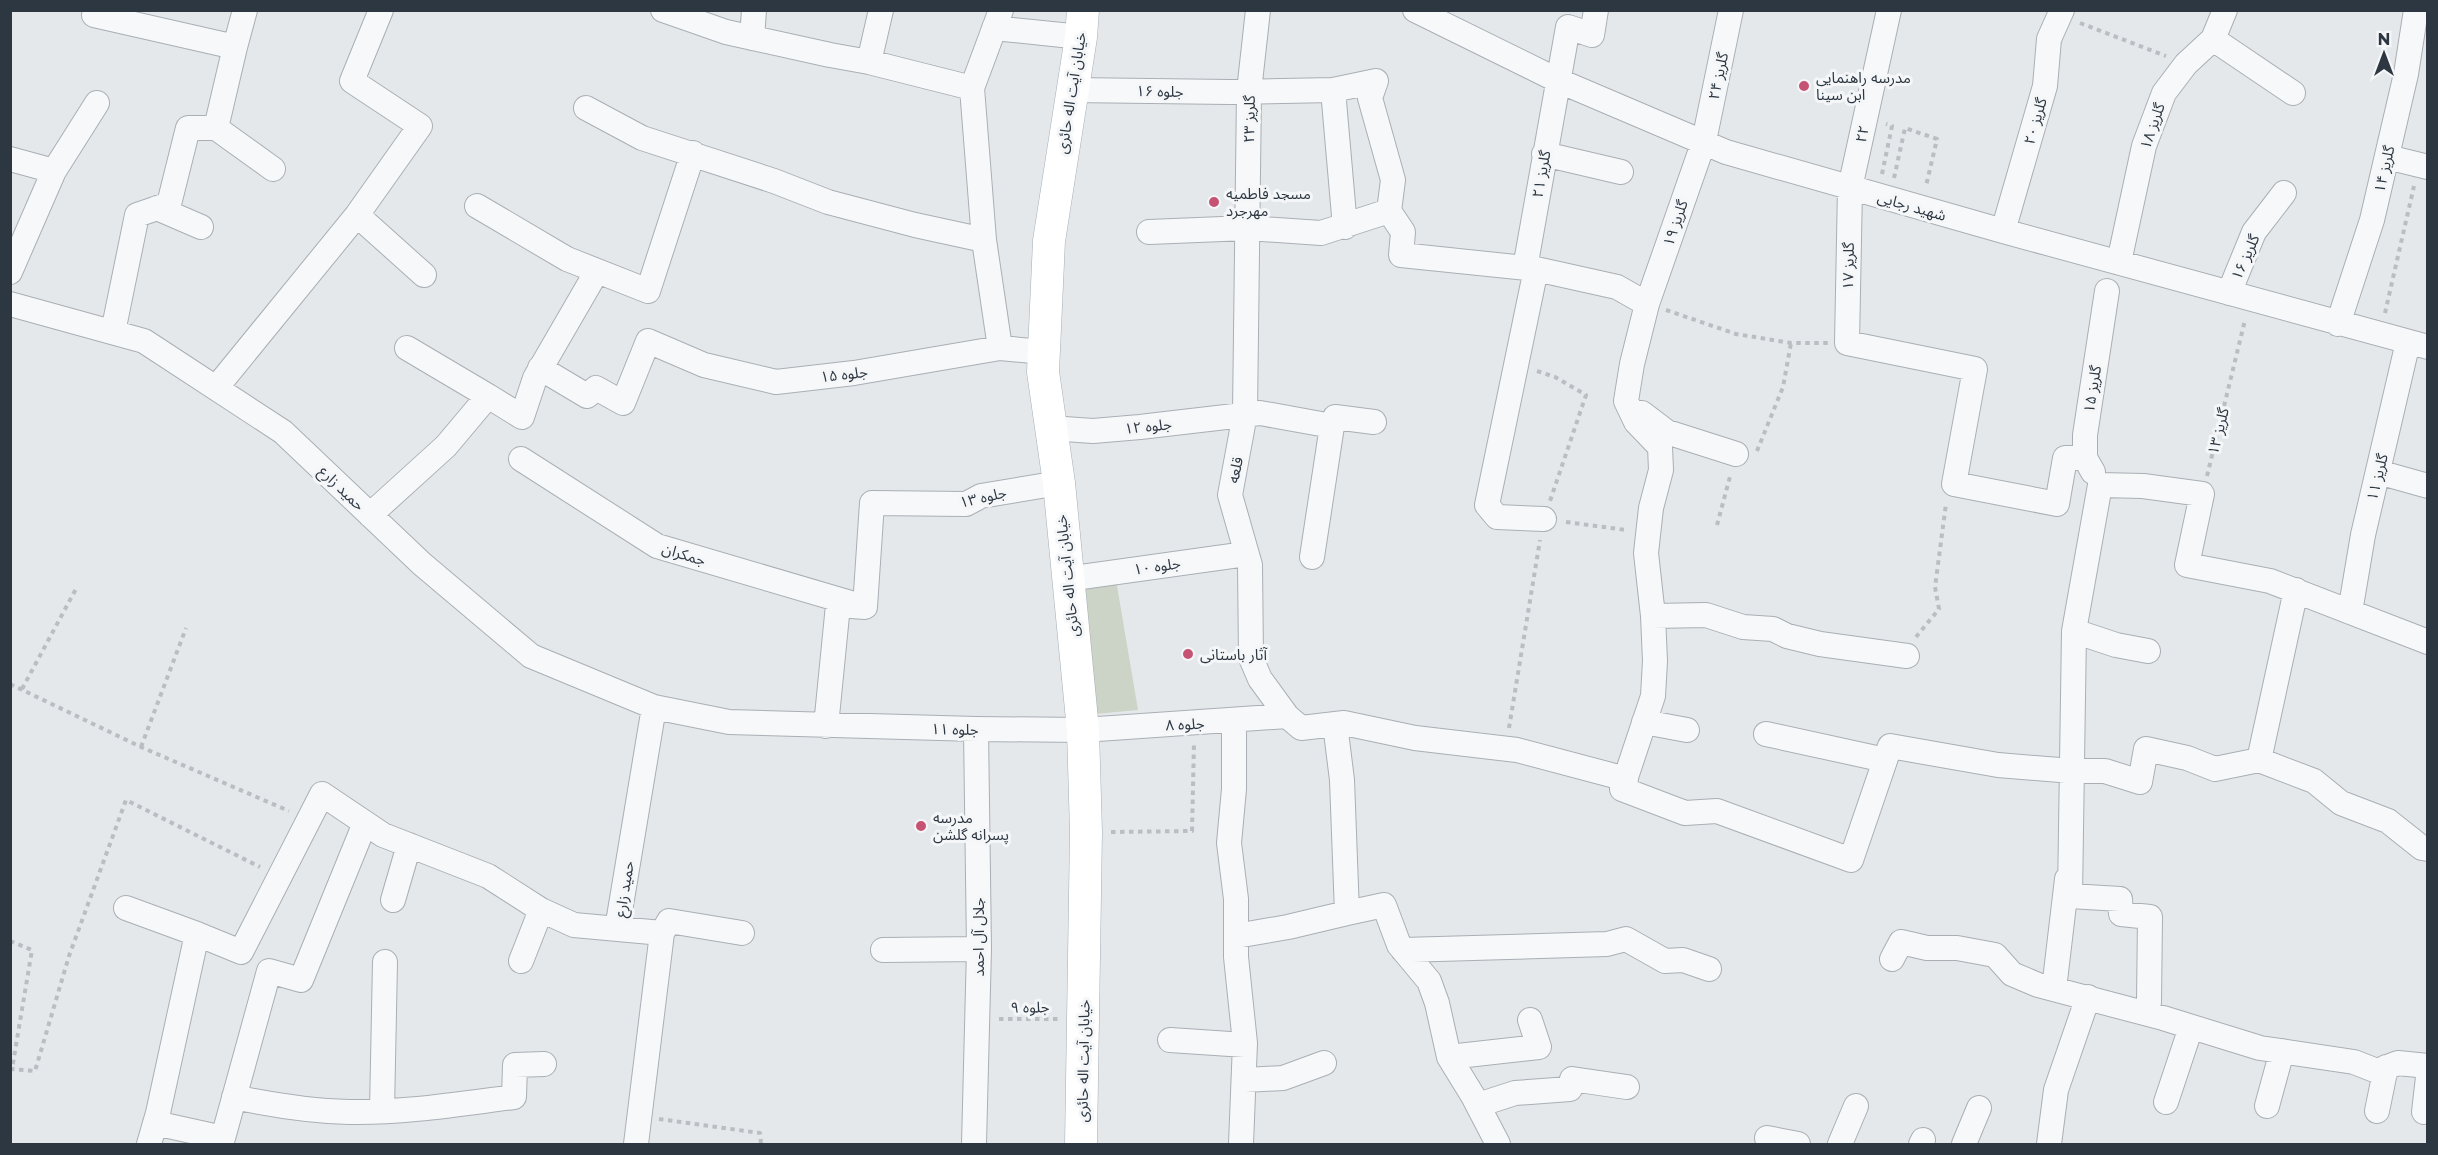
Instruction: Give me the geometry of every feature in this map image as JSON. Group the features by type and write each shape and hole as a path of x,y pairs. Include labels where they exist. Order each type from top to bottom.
{"main road":[{"name":"خیابان آیت اله حائری","path":"1081,1144 1086,832 1083,730 1059,483 1043,372 1049,241 1082,24"}],"street":[{"path":"94,10 94,15 235,47"},
{"path":"216,128 245,10"},
{"path":"216,388 357,215 420,126 352,81 381,10"},
{"path":"663,10 726,32 869,62 972,88"},
{"path":"752,38 754,10"},
{"path":"869,62 881,10"},
{"name":"گلریز ۲۳","path":"1247,228 1249,91 1258,10"},
{"name":"شهید رجایی","path":"1415,10 1557,80 1726,152 1890,200 2418,345"},
{"name":"گلریز ۲۱","path":"1544,519 1497,517 1487,505 1517,364 1544,154 1568,27 1592,35 1596,10"},
{"name":"گلریز ۲۴","path":"1704,141 1731,10"},
{"name":"۲۲","path":"1850,188 1889,10"},
{"name":"گلریز ۱۸","path":"2119,262 2144,146 2164,93 2186,64 2213,39 2225,10"},
{"name":"گلریز ۱۴","path":"2338,324 2372,220 2406,74 2416,10"},
{"name":"گلریز ۲۰","path":"2003,231 2045,86 2049,39 2061,13"},
{"path":"1000,348 984,240 972,88 998,19 1082,24"},
{"path":"2213,39 2293,93"},
{"name":"جلوه ۱۶","path":"1071,90 1333,90 1376,81 1370,98 1393,180 1389,211"},
{"path":"1333,90 1345,227"},
{"path":"10,272 54,171 96,104"},
{"path":"586,108 642,138 693,153 828,202 984,240"},
{"path":"113,332 137,215 169,204 188,128 216,128 273,169"},
{"name":"گلریز ۱۹","path":"1626,401 1632,364 1647,304 1704,141"},
{"path":"477,206 567,259 648,291 693,153"},
{"path":"1544,154 1621,172"},
{"path":"2387,157 2423,166"},
{"path":"10,159 54,171"},
{"name":"گلریز ۱۷","path":"1847,343 1850,188"},
{"name":"گلریز ۱۶","path":"2239,296 2254,232 2284,193"},
{"path":"157,208 201,227"},
{"path":"1149,232 1247,228 1321,233 1389,211 1403,232 1401,255 1530,269 1617,287 1647,304"},
{"path":"357,215 424,275"},
{"name":"قلعه","path":"1247,228 1245,414 1230,495 1250,565 1251,658 1260,679 1294,722"},
{"path":"407,348 522,417 540,368 597,271"},
{"name":"گلریز ۱۵","path":"2085,458 2085,435 2107,291"},
{"name":"حمید زارع","path":"10,304 144,341 283,432 422,564 531,656 654,707 729,722 826,726"},
{"name":"جلوه ۱۵","path":"540,368 587,396 596,388 623,402 648,341 704,365 776,382 854,374 1000,348 1044,352"},
{"path":"1847,343 1975,369 1954,484 2057,504 2065,458 2085,458 2100,485 2074,631 2070,896 2120,899 2121,914 2150,917 2149,1002"},
{"name":"گلریز ۱۱","path":"2350,612 2363,535 2378,472 2418,345"},
{"path":"370,515 446,446 488,396"},
{"path":"1626,401 1667,432 1736,454"},
{"path":"1626,401 1636,422 1660,447 1662,470 1651,508 1646,553 1653,616 1655,662 1653,696 1622,789 1685,813 1717,810 1851,860 1890,746 1998,765 2072,771 2105,771 2140,782 2146,749 2187,758 2215,769 2259,760 2314,781 2342,803 2388,821 2426,842"},
{"name":"جلوه ۱۲","path":"1050,428 1093,430 1128,428 1260,412 1332,426"},
{"path":"1312,557 1335,417 1374,422"},
{"name":"جمکران","path":"521,459 657,546 865,607"},
{"path":"2378,472 2427,486"},
{"name":"جلوه ۱۳","path":"865,607 872,503 966,504 981,496 1059,483"},
{"path":"2100,485 2143,486 2202,494 2187,565 2270,581 2427,642"},
{"name":"جلوه ۱۰","path":"1067,579 1246,554"},
{"path":"2259,760 2296,590"},
{"path":"826,726 838,605 865,607"},
{"path":"1653,616 1706,615 1743,627 1773,629 1787,636 1820,644 1907,656"},
{"path":"2074,631 2116,645 2148,651"},
{"name":"حمید زارع","path":"617,929 654,707"},
{"path":"1234,721 1234,789 1229,843 1236,899 1236,936 1245,1045 1241,1144"},
{"name":"جلوه ۸","path":"1083,730 1234,721 1344,723 1415,738 1506,749 1626,779"},
{"path":"1644,722 1687,730"},
{"path":"1335,724 1342,780 1347,913"},
{"name":"جلوه ۱۱","path":"826,726 1083,730"},
{"name":"جلال آل احمد","path":"974,1144 979,949 976,729"},
{"path":"1766,734 1885,760"},
{"path":"126,908 241,952 322,794 383,835 488,876 541,910 574,925 662,933"},
{"path":"197,934 152,1134 223,1138 269,971 301,980 365,823"},
{"path":"393,900 409,845"},
{"path":"2054,989 2070,847"},
{"path":"1236,936 1288,927 1384,904 1399,945 1429,981 1437,1004 1449,1057 1498,1144"},
{"path":"520,961 541,910"},
{"path":"636,1144 662,933 669,921 742,933"},
{"path":"1403,950 1606,944 1626,939 1665,961 1683,960 1708,969"},
{"path":"1892,959 1901,942 1927,948 1956,948 1995,955 2012,974 2038,986 2088,997 2260,1048 2354,1062 2377,1071 2398,1063 2427,1066"},
{"path":"883,950 979,949"},
{"path":"382,1111 385,962"},
{"path":"2049,1144 2056,1090 2088,997"},
{"path":"1449,1057 1539,1047 1530,1020"},
{"path":"2166,1102 2191,1027"},
{"path":"1170,1040 1245,1045"},
{"path":"2267,1106 2282,1051"},
{"path":"1245,1080 1283,1078 1324,1063"},
{"path":"234,1097 283,1107 349,1112 514,1098 515,1065 544,1064"},
{"path":"2377,1111 2386,1067"},
{"path":"2424,1112 2427,1077"},
{"path":"1478,1106 1515,1093 1570,1089 1572,1079 1627,1088"},
{"path":"1839,1144 1856,1106"},
{"path":"1964,1144 1979,1108"},
{"path":"1767,1138 1798,1144"}],"path":[{"path":"2061,13 2186,64"},
{"path":"1890,200 1905,128 1937,139 1920,208"},
{"path":"2380,335 2423,166"},
{"name":"گلریز ۱۳","path":"2202,494 2239,296"},
{"path":"1647,304 1736,334 1791,343 1847,343"},
{"path":"1717,525 1736,454 1754,456 1784,387 1791,343"},
{"path":"1506,749 1529,598 1544,519 1586,394 1555,377 1517,364"},
{"path":"1907,656 1918,632 1939,609 1935,587 1945,508 1954,484"},
{"path":"1544,519 1648,533"},
{"path":"22,690 77,588"},
{"path":"141,747 186,628"},
{"path":"10,684 141,747 309,820"},
{"path":"1086,832 1192,831 1194,724"},
{"path":"10,941 32,950 12,1070"},
{"name":"جلوه ۹","path":"977,1019 1083,1018"},
{"path":"640,1117 760,1133 761,1144"}],"green space":[{"path":"1116,580 1138,710 1095,714 1084,587"}],"place":[{"name":"مدرسه راهنمایی ابن سینا","path":"1804,86"},
{"name":"مسجد فاطمیه مهرجرد","path":"1214,202"},
{"name":"آثار باستانی","path":"1188,654"},
{"name":"مدرسه پسرانه گلشن","path":"921,826"}]}
